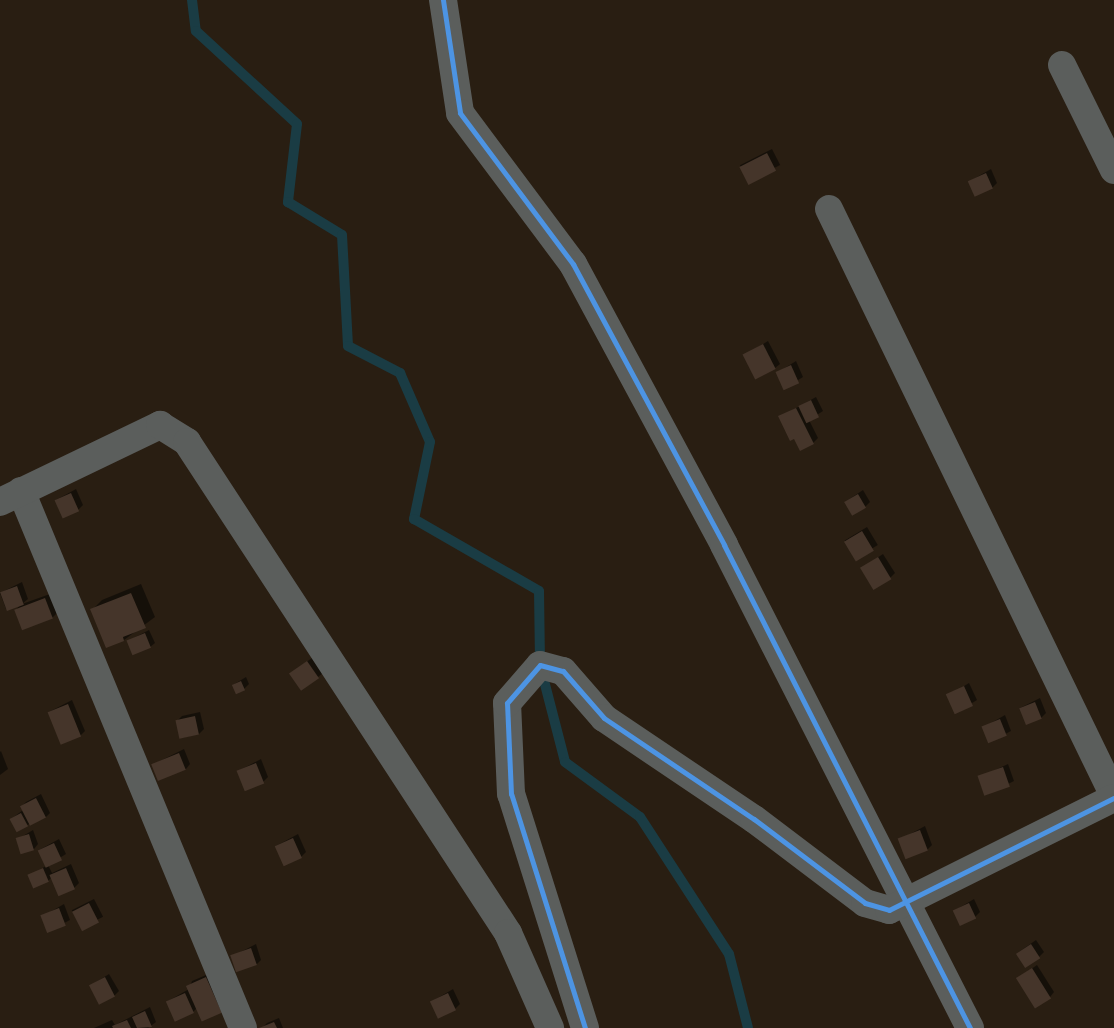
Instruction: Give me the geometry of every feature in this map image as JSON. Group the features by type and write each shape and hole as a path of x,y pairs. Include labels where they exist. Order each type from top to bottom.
{"street":[{"path":"443,0 460,113 574,264 724,545 852,800 908,900 970,1028"},
{"path":"1062,65 1114,170"},
{"path":"585,1028 511,794 507,703 540,665 563,671 604,718 754,819 865,903 889,910 1114,797 829,209"},
{"path":"243,1028 10,496 160,426 187,442 508,933 550,1028"}],"building":[{"path":"767,153 776,171 748,185 739,167"},
{"path":"986,173 993,189 975,197 968,181"},
{"path":"763,344 776,369 755,379 743,354"},
{"path":"791,365 799,383 784,390 775,372"},
{"path":"811,400 819,417 806,423 798,406"},
{"path":"796,408 814,444 800,451 794,439 790,441 778,416"},
{"path":"71,493 79,511 63,519 55,500"},
{"path":"858,494 866,508 852,516 844,502"},
{"path":"862,531 874,551 856,562 844,542"},
{"path":"878,557 891,579 873,590 860,568"},
{"path":"17,586 24,605 7,611 0,592"},
{"path":"131,593 146,628 123,637 124,641 106,648 90,609"},
{"path":"45,598 53,619 22,630 14,610"},
{"path":"145,633 151,648 132,655 126,640"},
{"path":"307,661 319,678 301,691 289,674"},
{"path":"241,681 245,690 236,694 232,685"},
{"path":"964,686 973,706 955,714 946,694"},
{"path":"1035,702 1042,719 1026,725 1019,708"},
{"path":"68,704 81,736 61,745 48,712"},
{"path":"195,716 199,735 179,739 175,720"},
{"path":"1000,719 1007,736 988,743 981,726"},
{"path":"179,753 186,770 158,781 151,764"},
{"path":"256,763 264,783 245,791 237,771"},
{"path":"1003,767 1010,787 984,796 977,776"},
{"path":"36,798 46,818 30,826 20,806"},
{"path":"21,813 28,826 17,832 10,819"},
{"path":"920,830 928,851 905,859 898,839"},
{"path":"29,834 34,850 21,854 16,838"},
{"path":"293,838 302,858 284,866 275,846"},
{"path":"54,843 62,860 46,868 38,851"},
{"path":"43,868 49,882 33,888 27,875"},
{"path":"66,868 75,889 58,896 49,875"},
{"path":"89,903 99,923 82,931 72,912"},
{"path":"969,903 976,918 960,926 953,911"},
{"path":"59,908 66,926 47,933 40,915"},
{"path":"1031,944 1040,958 1025,968 1016,954"},
{"path":"251,948 257,965 236,972 230,955"},
{"path":"1032,968 1051,999 1035,1009 1016,978"},
{"path":"105,977 115,997 99,1005 89,985"},
{"path":"206,977 222,1013 202,1022 186,986"},
{"path":"185,993 194,1013 175,1022 166,1002"},
{"path":"448,993 456,1010 438,1019 430,1001"},
{"path":"145,1011 152,1027 137,1028 132,1017"},
{"path":"127,1020 131,1028 113,1028 112,1026"},
{"path":"274,1022 277,1028 259,1028"}],"waterway":[{"path":"192,0 196,31 297,124 288,202 342,235 348,346 400,373 430,442 414,519 539,591 540,665 565,762 640,817 729,954 748,1028"}],"cycle path":[{"path":"443,0 460,113 573,264 724,545 970,1028"},
{"path":"585,1028 511,794 507,703 540,665 563,671 604,718 754,819 865,903 889,910 1114,798"}]}
